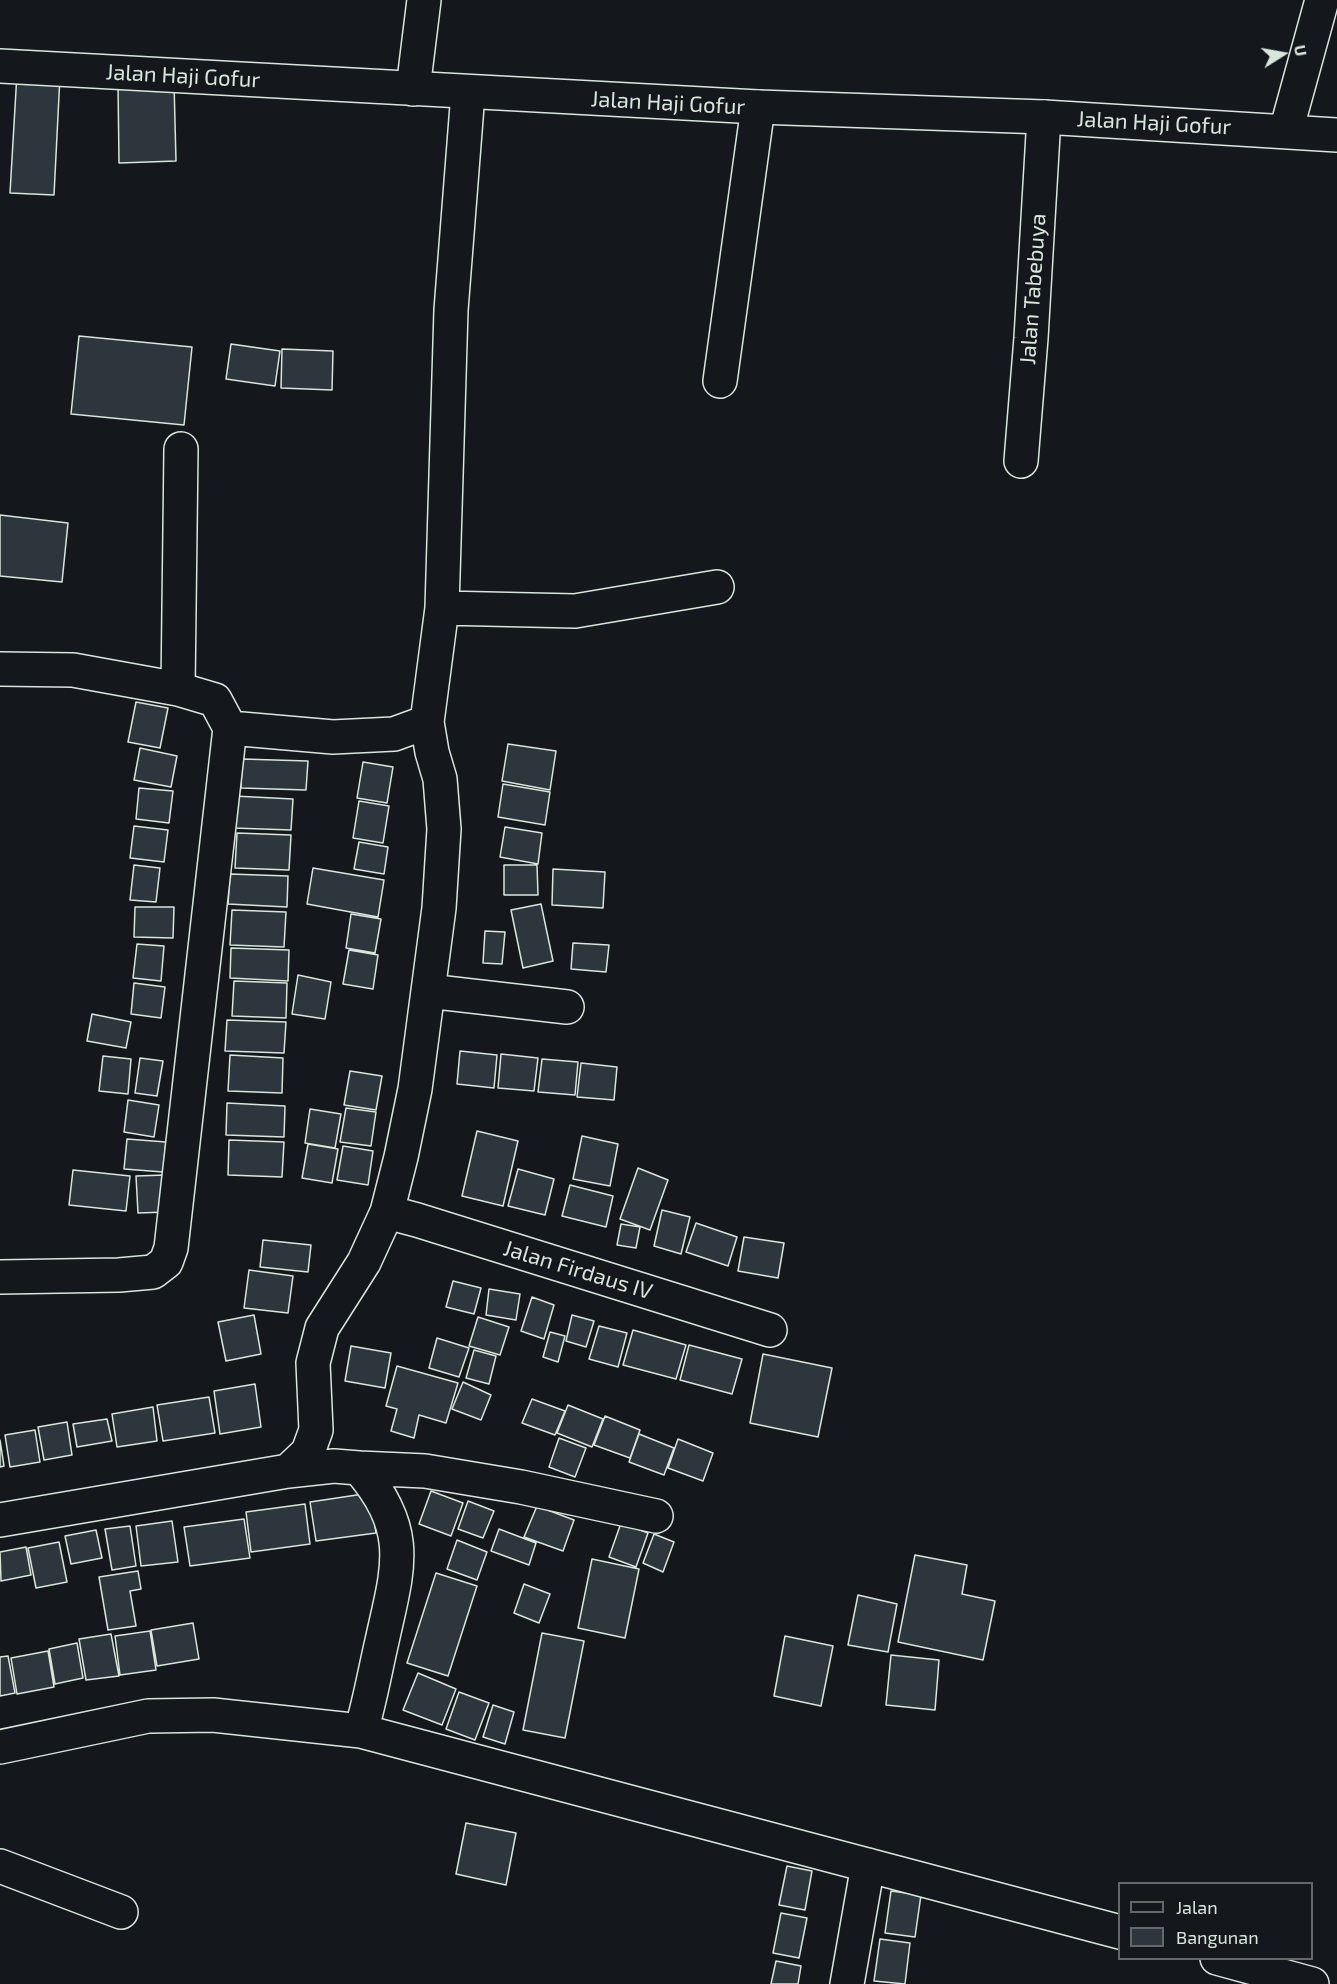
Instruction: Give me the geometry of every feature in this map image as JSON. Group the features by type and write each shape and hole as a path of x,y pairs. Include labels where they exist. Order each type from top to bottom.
{"street":[{"path":"413,89 424,0"},
{"path":"1286,131 1322,0"},
{"name":"Jalan Haji Gofur","path":"0,66 468,93 758,107 1044,117 1337,135"},
{"path":"288,1471 308,1452 316,1430 313,1363 322,1328 364,1262 387,1212 415,1089 439,908 444,830 440,779 427,722 442,608 451,310 468,93"},
{"path":"720,381 758,107"},
{"name":"Jalan Tabebuya","path":"1021,461 1044,117"},
{"path":"178,689 181,449"},
{"path":"442,608 575,611 717,587"},
{"path":"0,669 73,670 178,689 214,700 230,728 178,1195 171,1248 166,1262 153,1272 118,1275 0,1277"},
{"path":"230,728 333,737 394,734 427,722"},
{"path":"428,992 567,1007"},
{"name":"Jalan Firdaus IV","path":"387,1212 770,1330"},
{"path":"0,1520 288,1471 334,1466 425,1471 521,1487 656,1516"},
{"path":"359,1468 375,1487 388,1513 397,1542 398,1560 393,1597 361,1731"},
{"path":"0,1747 148,1716 213,1715 361,1731 1118,1932"},
{"path":"848,1984 868,1865"},
{"path":"0,1866 121,1912"},
{"path":"1221,1960 1312,1984"}],"building":[{"path":"17,73 60,76 54,195 10,193"},
{"path":"174,83 176,161 119,163 118,84"},
{"path":"79,336 192,347 184,425 71,414"},
{"path":"231,344 280,351 275,386 226,379"},
{"path":"282,349 333,351 332,390 281,388"},
{"path":"0,515 68,523 62,582 0,576"},
{"path":"136,702 168,708 160,748 128,742"},
{"path":"508,744 556,751 550,790 502,781"},
{"path":"140,748 177,756 171,787 134,780"},
{"path":"242,759 308,761 306,790 241,788"},
{"path":"363,762 393,767 387,803 357,798"},
{"path":"503,784 550,792 545,825 498,817"},
{"path":"139,788 173,791 169,823 136,819"},
{"path":"234,796 293,799 291,830 233,828"},
{"path":"359,801 389,806 383,843 353,838"},
{"path":"134,826 168,830 164,862 130,858"},
{"path":"505,827 542,833 538,864 500,857"},
{"path":"237,833 291,835 289,870 235,868"},
{"path":"359,842 388,847 384,874 354,869"},
{"path":"134,865 160,868 156,902 130,900"},
{"path":"504,865 537,865 538,895 504,895"},
{"path":"313,868 384,880 378,917 307,904"},
{"path":"553,869 605,872 603,908 552,905"},
{"path":"230,874 288,876 287,907 228,904"},
{"path":"541,904 553,961 523,968 511,910"},
{"path":"135,907 174,907 173,938 134,937"},
{"path":"232,910 286,912 284,947 230,945"},
{"path":"351,914 381,919 375,953 346,948"},
{"path":"485,931 505,932 502,964 483,963"},
{"path":"573,943 609,945 606,972 571,969"},
{"path":"137,944 164,946 161,981 133,978"},
{"path":"231,948 289,950 288,981 230,978"},
{"path":"349,950 378,955 373,989 343,984"},
{"path":"298,975 331,982 325,1019 292,1014"},
{"path":"234,981 287,983 286,1018 232,1016"},
{"path":"134,983 165,987 161,1018 131,1014"},
{"path":"92,1014 131,1022 126,1048 87,1041"},
{"path":"227,1020 286,1022 284,1053 225,1051"},
{"path":"460,1051 497,1055 494,1088 457,1084"},
{"path":"501,1054 538,1058 534,1091 498,1088"},
{"path":"230,1055 283,1058 282,1093 228,1091"},
{"path":"103,1056 131,1059 128,1094 99,1091"},
{"path":"140,1058 163,1061 157,1096 135,1093"},
{"path":"542,1059 578,1062 575,1095 538,1092"},
{"path":"581,1063 617,1067 614,1100 577,1097"},
{"path":"350,1071 382,1076 376,1110 344,1105"},
{"path":"128,1100 159,1105 154,1137 124,1132"},
{"path":"227,1103 285,1106 284,1137 226,1135"},
{"path":"346,1108 376,1112 371,1146 340,1142"},
{"path":"310,1109 341,1114 335,1148 305,1143"},
{"path":"477,1131 518,1141 503,1206 462,1196"},
{"path":"582,1136 618,1144 610,1186 573,1179"},
{"path":"127,1139 166,1142 163,1172 124,1169"},
{"path":"229,1140 284,1142 282,1177 228,1175"},
{"path":"308,1144 338,1149 332,1183 302,1178"},
{"path":"343,1146 373,1151 368,1185 337,1180"},
{"path":"638,1168 668,1180 650,1230 620,1219"},
{"path":"518,1169 554,1179 545,1215 508,1206"},
{"path":"73,1170 130,1176 126,1211 69,1205"},
{"path":"165,1175 166,1212 138,1213 136,1176"},
{"path":"570,1185 613,1196 606,1227 562,1216"},
{"path":"662,1210 690,1217 681,1254 654,1246"},
{"path":"696,1223 737,1237 728,1266 686,1252"},
{"path":"621,1224 640,1227 636,1248 617,1245"},
{"path":"744,1237 784,1243 778,1278 738,1271"},
{"path":"263,1240 311,1245 308,1272 260,1267"},
{"path":"249,1270 293,1276 288,1313 244,1308"},
{"path":"453,1281 481,1288 474,1314 446,1307"},
{"path":"489,1289 520,1294 516,1320 486,1315"},
{"path":"532,1297 554,1305 544,1339 521,1331"},
{"path":"254,1315 261,1354 226,1361 218,1322"},
{"path":"572,1315 594,1321 586,1347 566,1341"},
{"path":"478,1317 509,1327 500,1355 469,1346"},
{"path":"599,1326 627,1333 618,1367 589,1359"},
{"path":"633,1330 686,1345 676,1379 623,1365"},
{"path":"550,1332 565,1336 558,1362 543,1357"},
{"path":"437,1338 469,1348 459,1377 429,1368"},
{"path":"689,1345 742,1359 732,1394 680,1380"},
{"path":"351,1346 391,1353 385,1388 345,1381"},
{"path":"474,1350 496,1356 489,1384 466,1378"},
{"path":"763,1354 832,1368 818,1437 750,1423"},
{"path":"397,1366 458,1383 446,1423 419,1415 414,1438 391,1431 397,1409 386,1406"},
{"path":"463,1382 491,1395 481,1420 452,1409"},
{"path":"255,1384 261,1427 220,1434 214,1391"},
{"path":"209,1397 215,1433 163,1441 157,1405"},
{"path":"532,1399 565,1411 555,1435 522,1423"},
{"path":"568,1405 603,1419 592,1447 557,1433"},
{"path":"153,1407 157,1441 117,1447 112,1414"},
{"path":"605,1416 640,1430 630,1458 594,1445"},
{"path":"107,1419 112,1441 77,1447 73,1424"},
{"path":"67,1422 72,1455 44,1460 38,1427"},
{"path":"35,1430 40,1462 10,1467 5,1435"},
{"path":"639,1434 674,1448 664,1475 629,1462"},
{"path":"559,1438 586,1448 575,1477 549,1467"},
{"path":"678,1439 713,1453 703,1481 668,1468"},
{"path":"0,1440 4,1466 0,1467"},
{"path":"431,1491 463,1503 451,1536 419,1524"},
{"path":"370,1493 376,1533 316,1541 310,1502"},
{"path":"468,1501 494,1511 483,1538 458,1529"},
{"path":"305,1504 310,1544 251,1552 246,1512"},
{"path":"537,1506 574,1520 563,1551 524,1537"},
{"path":"244,1519 250,1558 190,1566 184,1527"},
{"path":"172,1521 178,1562 141,1566 136,1526"},
{"path":"621,1523 648,1533 636,1567 609,1557"},
{"path":"130,1526 136,1566 112,1570 105,1529"},
{"path":"499,1529 536,1543 529,1565 491,1551"},
{"path":"96,1530 102,1558 71,1564 65,1536"},
{"path":"654,1534 674,1542 663,1572 643,1563"},
{"path":"457,1540 487,1552 477,1580 447,1569"},
{"path":"59,1542 67,1582 36,1588 28,1548"},
{"path":"26,1547 31,1575 1,1581 0,1552"},
{"path":"915,1555 967,1565 962,1594 995,1601 983,1660 898,1642"},
{"path":"592,1559 639,1569 625,1638 578,1628"},
{"path":"138,1571 141,1589 130,1591 136,1626 108,1630 99,1577"},
{"path":"436,1573 477,1586 448,1676 407,1663"},
{"path":"524,1584 550,1594 539,1623 514,1613"},
{"path":"858,1595 897,1604 888,1652 848,1645"},
{"path":"193,1623 199,1659 157,1666 151,1630"},
{"path":"150,1631 156,1670 120,1675 115,1636"},
{"path":"542,1633 584,1641 565,1738 523,1730"},
{"path":"111,1634 119,1676 86,1680 79,1639"},
{"path":"785,1636 833,1646 821,1706 774,1696"},
{"path":"77,1643 83,1678 55,1684 49,1649"},
{"path":"48,1651 54,1687 17,1694 11,1658"},
{"path":"891,1655 939,1660 935,1710 886,1705"},
{"path":"8,1656 15,1693 0,1696 0,1657"},
{"path":"418,1673 456,1689 442,1725 403,1710"},
{"path":"459,1692 489,1703 475,1740 446,1729"},
{"path":"493,1705 514,1712 505,1744 483,1737"},
{"path":"466,1823 516,1833 506,1885 456,1874"},
{"path":"787,1866 812,1871 805,1910 779,1905"},
{"path":"891,1891 921,1895 915,1937 885,1933"},
{"path":"781,1913 807,1918 799,1958 773,1953"},
{"path":"880,1939 910,1943 905,1984 874,1981"},
{"path":"776,1961 801,1966 798,1984 771,1984"}]}
